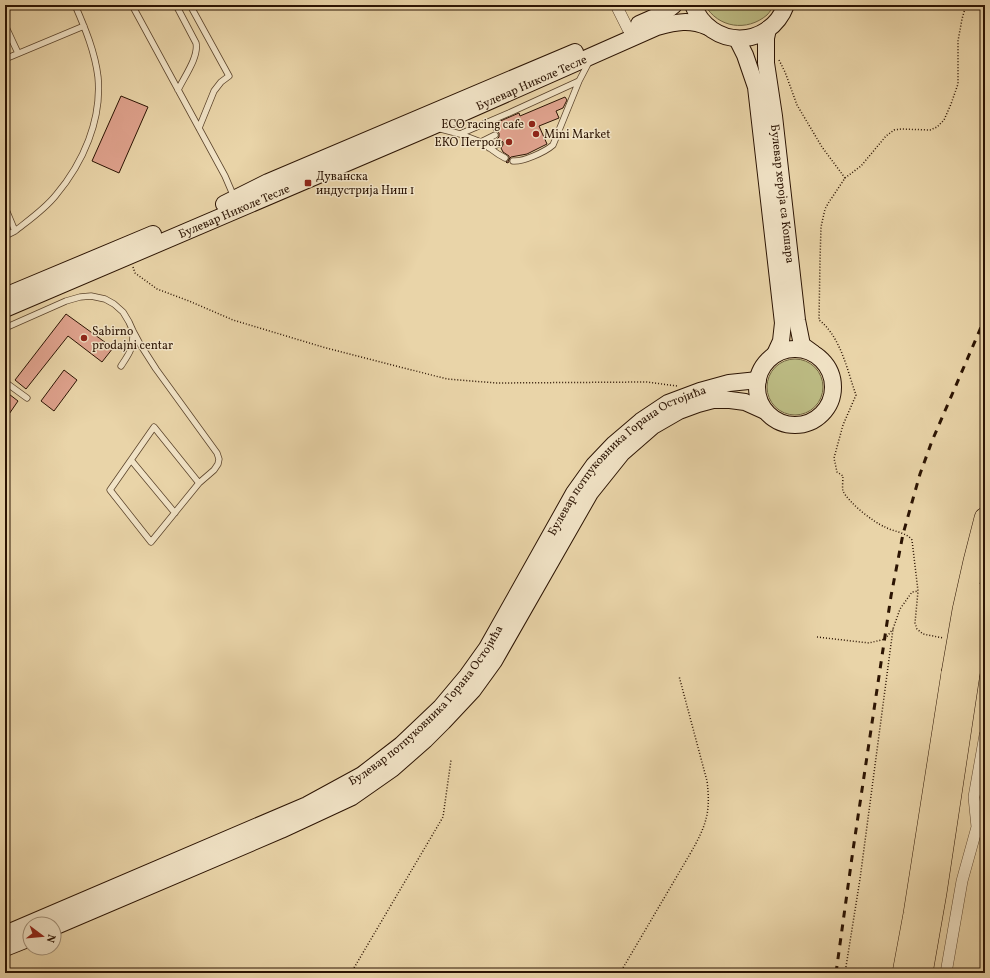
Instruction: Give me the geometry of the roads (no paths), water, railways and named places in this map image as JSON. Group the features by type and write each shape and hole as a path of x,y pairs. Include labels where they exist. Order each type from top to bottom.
{"highway":[{"path":"903,973 972,612 974,561 985,518"},
{"path":"972,612 985,592"},
{"path":"922,973 937,885 960,674"}],"main road":[{"name":"Булевар Николе Тесле","path":"5,309 128,256 237,204 272,181 628,29 664,12 674,5"},
{"path":"693,5 700,18 708,27 723,36 737,39 751,38 768,29 778,20 786,5"},
{"name":"Булевар Николе Тесле","path":"5,296 431,127 658,27 678,22 694,22 708,27"},
{"name":"Булевар хероја са Кошара","path":"768,29 766,38 766,64 774,116 797,320 802,345 813,353"},
{"name":"Булевар хероја са Кошара","path":"737,39 745,55 756,87 783,323 781,340 775,354"},
{"path":"801,349 813,353 826,364 830,372 833,388 829,404 818,417 803,424 786,424 771,417 765,411 758,396 757,388 761,370 767,361 781,351 801,349"},
{"name":"Булевар потпуковника Горана Остојића","path":"5,934 307,805 362,775 401,745 441,707 467,676 487,648 574,494 594,465 614,444 641,421 668,403 700,391 722,385 758,380"},
{"name":"Булевар потпуковника Горана Остојића","path":"62,924 281,830 352,797 392,769 443,722 473,690 494,662 590,493 622,452 653,426 679,411 698,404 713,400 730,400 745,402 765,411"},
{"path":"5,948 22,941"}],"street":[{"path":"616,5 628,29"},
{"path":"946,973 962,881 977,827 974,797 985,734"}],"lane":[{"path":"5,236 15,231 56,195 77,165 87,145 96,118 99,98 98,76 84,26 75,5"},
{"path":"132,5 225,176 237,204"},
{"path":"176,5 197,47 196,55 178,90"},
{"path":"190,5 229,76 221,82 214,91 199,128"},
{"path":"5,25 18,53"},
{"path":"5,59 84,26"},
{"path":"512,161 518,161 550,147 554,142 579,81 593,56"},
{"path":"460,134 509,114 579,81"},
{"path":"431,127 460,134 481,142 502,155"},
{"path":"481,142 495,135"},
{"path":"490,148 499,144"},
{"path":"5,207 15,231"},
{"path":"5,328 66,301 80,297 91,296 105,299 114,304 123,312 156,369 217,453 219,459 214,470 199,483 151,542 110,490 154,427 199,483"},
{"path":"121,366 130,352 133,343 133,331"},
{"path":"5,382 27,398"},
{"path":"131,460 175,513"}],"railway":[{"path":"836,973 891,596 903,534 920,474 932,441 985,318"}],"place":[{"name":"ECO racing cafe","path":"532,124"},
{"name":"Mini Market","path":"536,134"},
{"name":"ЕКО Петрол","path":"509,142"},
{"name":"Дуванска индустрија Ниш 1","path":"308,183"},
{"name":"Sabirno prodajni centar","path":"84,338"}]}
